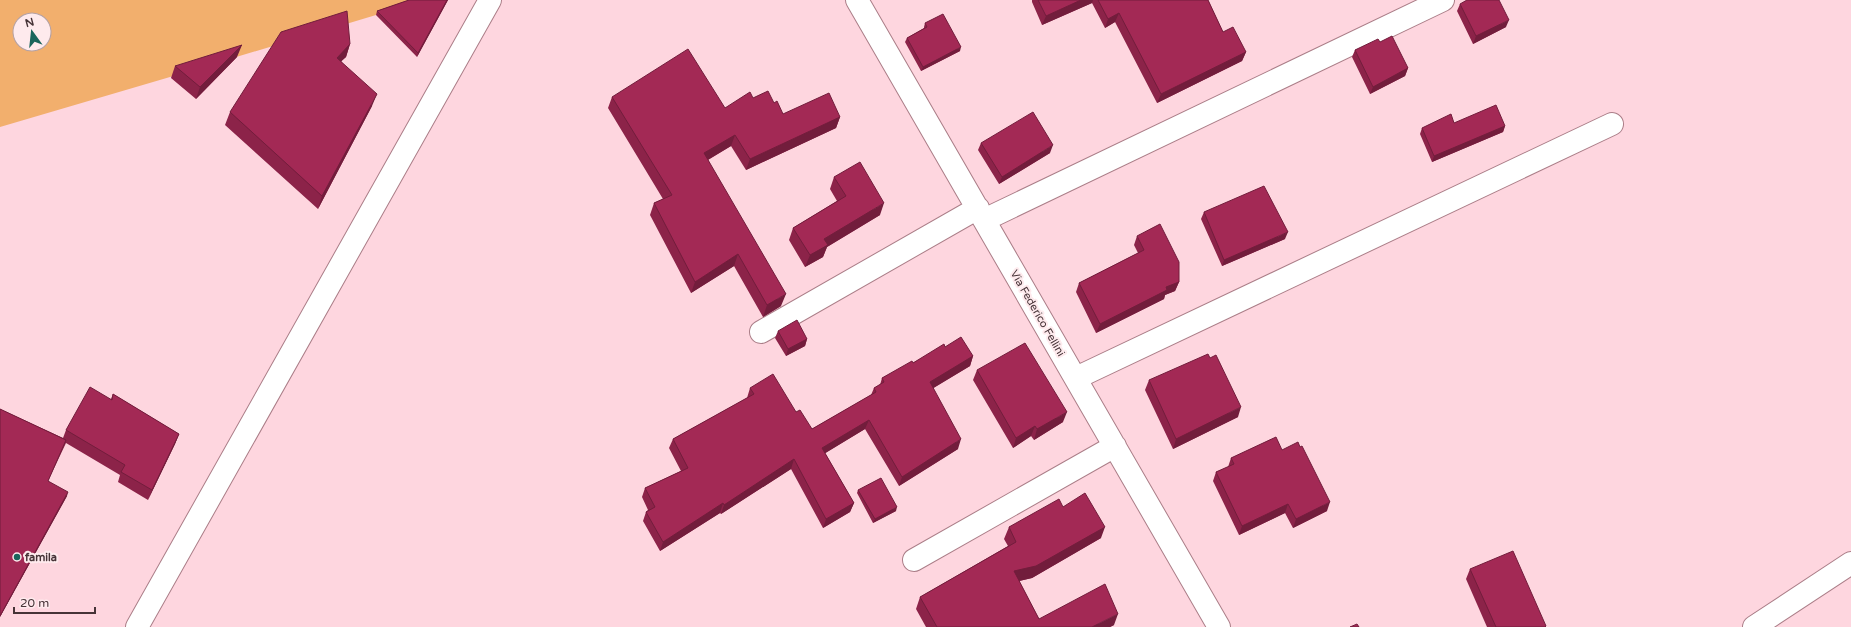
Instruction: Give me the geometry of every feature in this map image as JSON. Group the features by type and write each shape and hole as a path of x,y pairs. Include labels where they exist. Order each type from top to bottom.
{"street":[{"path":"137,627 490,0"},
{"name":"Via Federico Fellini","path":"857,0 1219,627"},
{"path":"761,332 981,214 1443,0"},
{"path":"1076,378 1612,124"},
{"path":"914,560 1115,446"},
{"path":"1758,626 1851,563"}],"shaded area":[{"path":"0,0 419,0 376,15 0,127"}],"building":[{"path":"409,0 447,0 418,53 377,11"},
{"path":"1038,0 1081,0 1046,16"},
{"path":"1098,0 1208,0 1223,32 1233,27 1246,52 1161,94 1119,13 1108,19"},
{"path":"1467,0 1499,0 1509,20 1476,36 1460,4"},
{"path":"347,11 350,44 337,58 377,94 322,196 230,112 281,32"},
{"path":"943,14 961,47 923,67 907,38 927,27 925,23"},
{"path":"1392,36 1408,68 1373,87 1355,50 1378,39 1380,42"},
{"path":"242,45 200,87 175,66"},
{"path":"688,49 725,108 750,92 753,98 768,91 774,103 777,101 783,114 829,93 840,117 750,159 735,135 704,153 786,294 767,305 738,254 695,282 654,203 672,195 612,97"},
{"path":"1496,105 1505,126 1434,156 1422,128 1451,114 1454,123"},
{"path":"1033,112 1053,145 1002,177 981,143"},
{"path":"860,162 884,203 824,239 828,245 810,255 793,228 846,196 834,177"},
{"path":"1264,186 1288,232 1224,260 1204,212"},
{"path":"1160,224 1179,262 1179,282 1166,287 1167,290 1100,324 1079,283 1144,250 1137,236"},
{"path":"797,320 807,339 788,349 778,331"},
{"path":"961,337 973,356 930,382 961,439 902,477 869,420 822,448 854,503 826,519 794,459 724,505 723,503 663,542 646,512 655,507 645,488 688,468 673,439 754,394 750,388 773,374 796,412 800,410 812,429 876,392 874,388 884,382 882,378 912,361 913,363 944,344 945,347"},
{"path":"1025,343 1067,412 1037,429 1035,426 1016,438 977,370"},
{"path":"1208,354 1210,358 1216,355 1241,407 1176,439 1149,380"},
{"path":"90,387 112,400 113,394 179,434 152,490 121,472 125,465 66,430"},
{"name":"famila","path":"0,409 66,440 48,481 68,492 0,616"},
{"path":"1276,437 1282,450 1298,442 1300,447 1302,446 1330,502 1296,519 1288,504 1242,526 1216,472 1234,464 1231,458"},
{"path":"881,478 897,507 875,519 858,490"},
{"path":"1085,493 1105,527 1036,566 1014,571 1039,619 1105,584 1118,614 1092,627 937,627 920,597 1016,542 1009,527 1059,499 1063,507"},
{"path":"1513,551 1546,626 1545,627 1496,627 1470,569"},
{"path":"1357,624 1359,627 1350,627"}],"place":[{"name":"famila","path":"17,557"}]}
